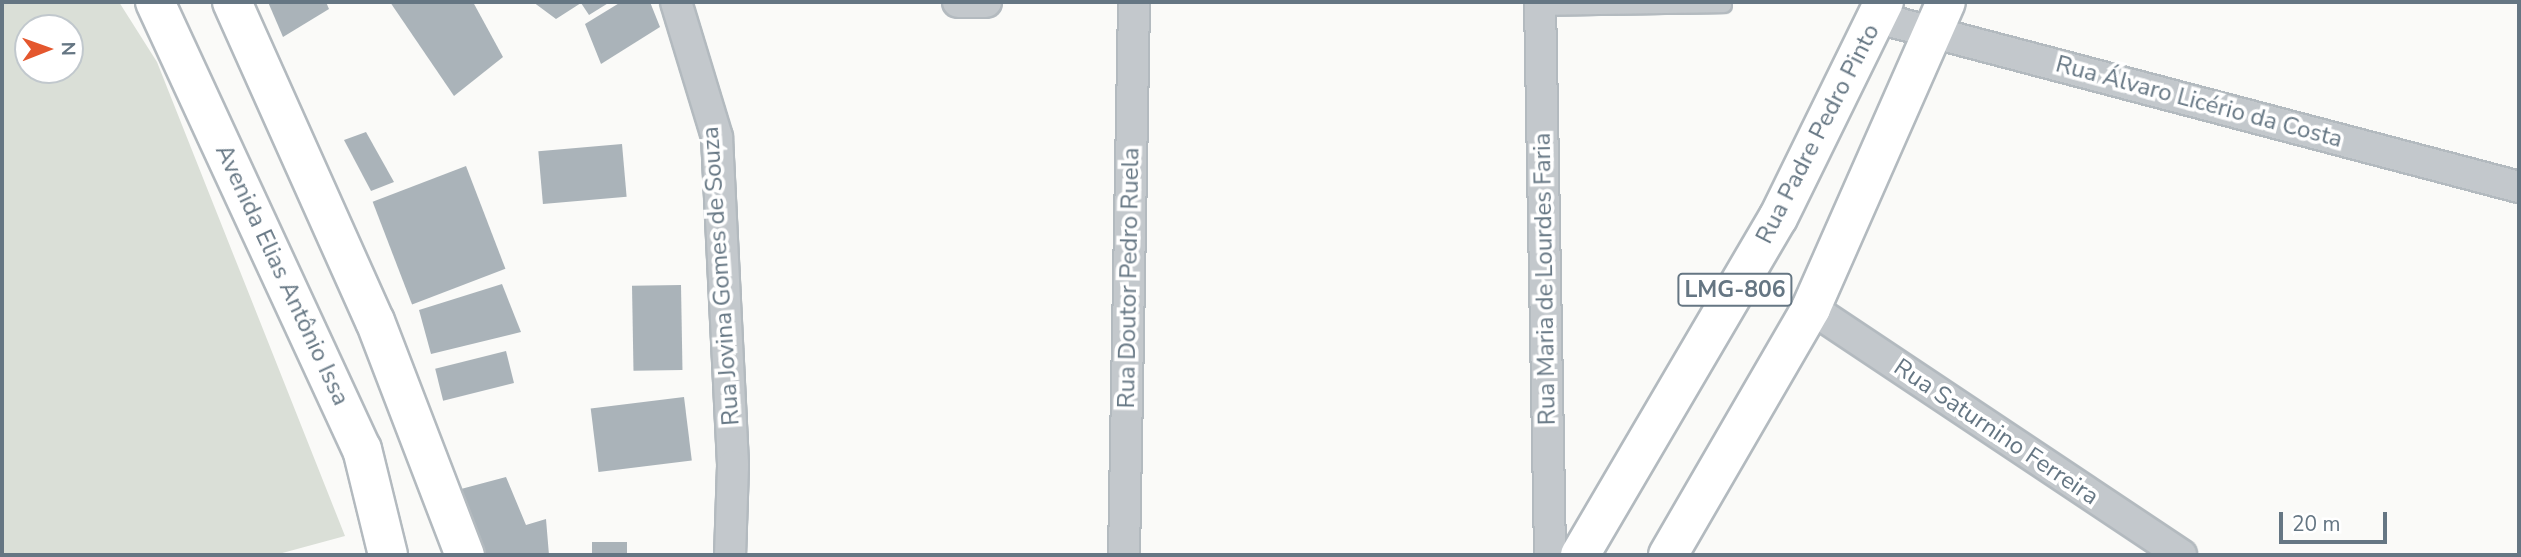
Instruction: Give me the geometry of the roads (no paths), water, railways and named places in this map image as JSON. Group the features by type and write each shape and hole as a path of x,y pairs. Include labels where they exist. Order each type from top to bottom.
{"main road":[{"name":"Avenida Elias Antônio Issa","path":"155,2 362,449 388,555"},
{"path":"232,2 375,321 465,555"},
{"name":"Rua Padre Pedro Pinto","path":"1580,555 1778,218 1881,10"},
{"name":"LMG-806","path":"1668,555 1811,308 1941,17"}],"street":[{"name":"Rua Jovina Gomes de Souza","path":"676,2 717,137 733,466 730,555"},
{"path":"958,2 986,2"},
{"name":"Rua Doutor Pedro Ruela","path":"1124,555 1134,2"},
{"name":"Rua Maria de Lourdes Faria","path":"1540,5 1550,555"},
{"name":"Rua Álvaro Licério da Costa","path":"1881,10 1941,17 2519,187"},
{"name":"Rua Saturnino Ferreira","path":"1811,308 2181,555"}],"lane":[{"path":"1540,5 1724,5"}]}
